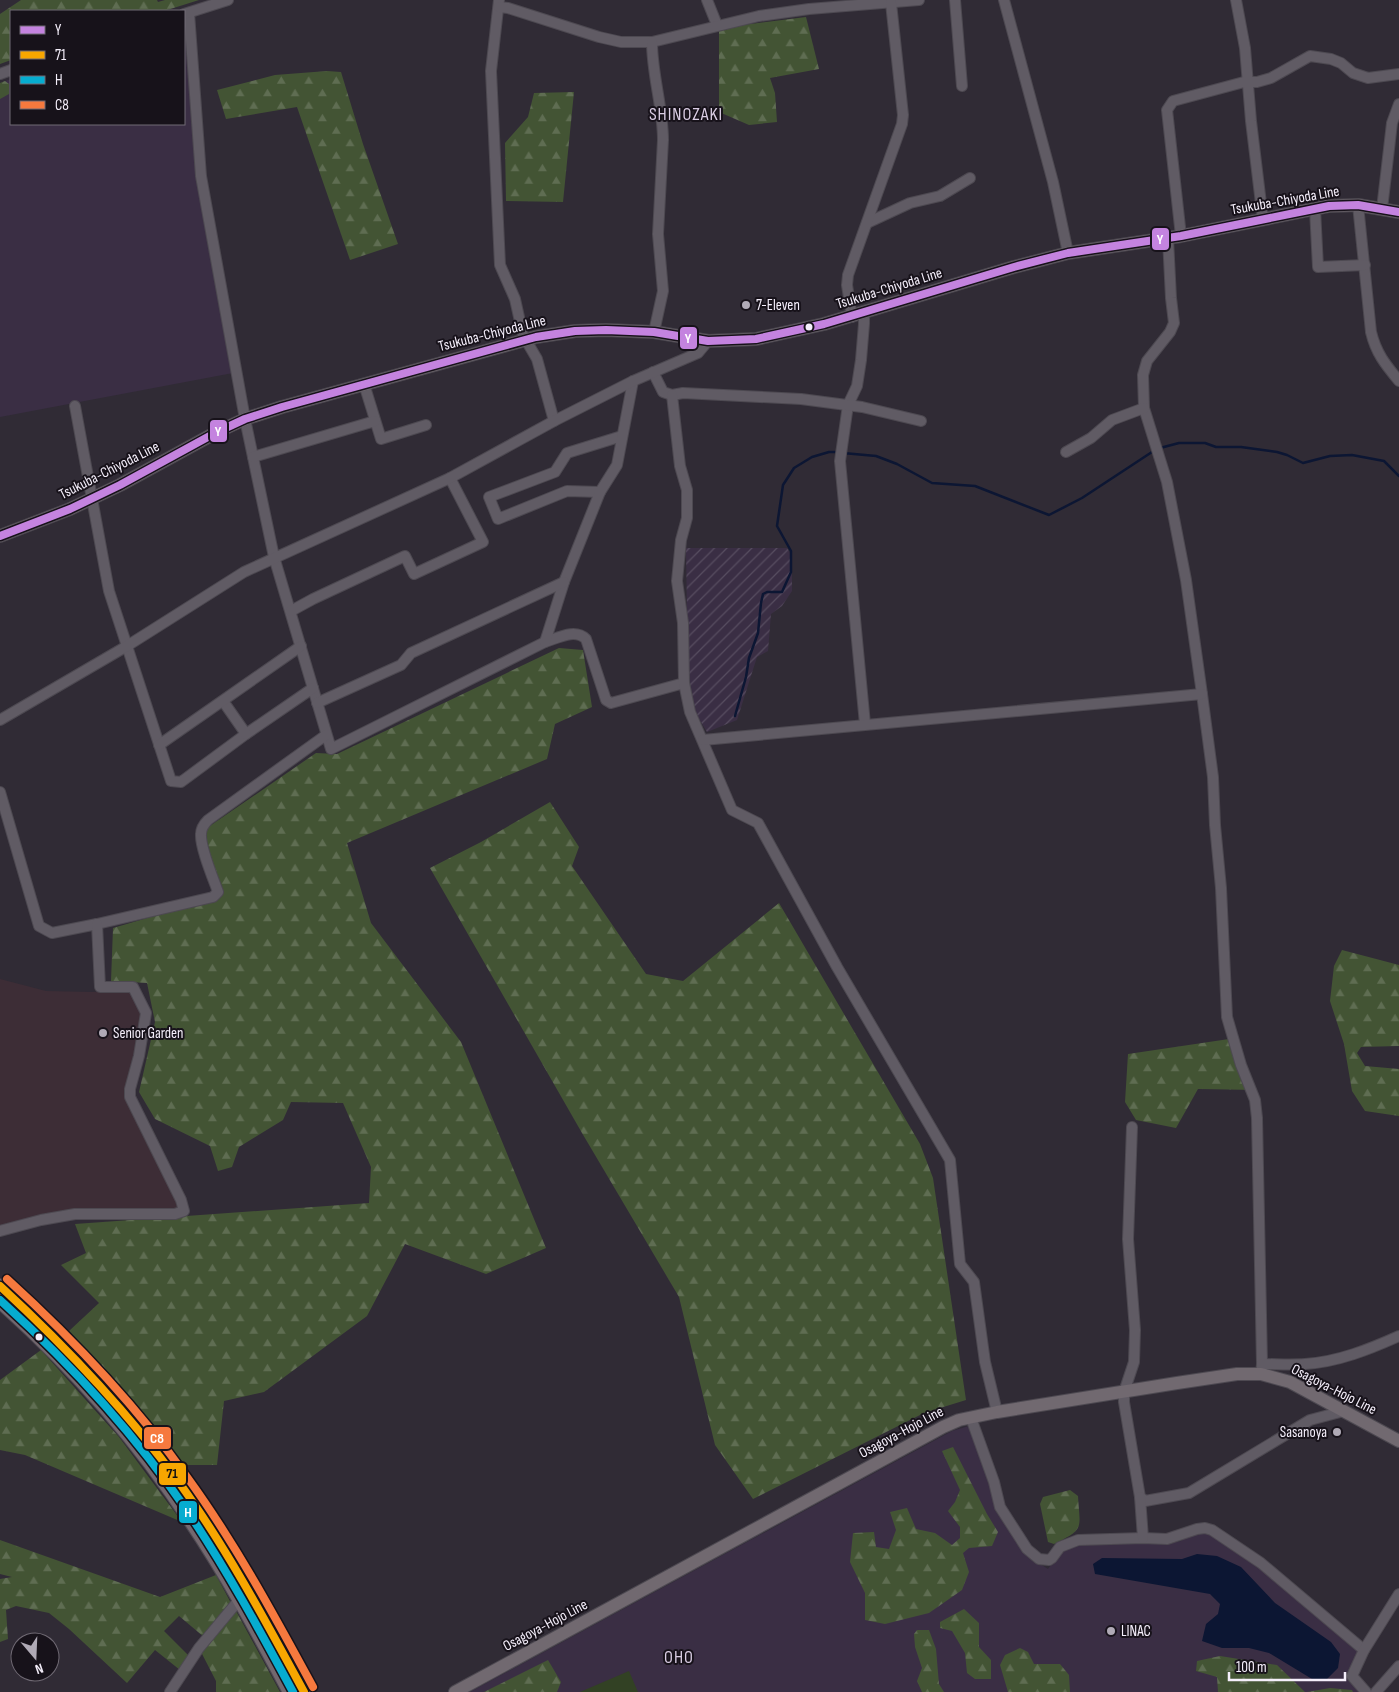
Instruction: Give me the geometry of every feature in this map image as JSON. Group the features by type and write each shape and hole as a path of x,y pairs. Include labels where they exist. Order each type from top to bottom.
{"highway":[{"path":"0,1286 54,1336 93,1376 143,1435 178,1482 224,1550 304,1692"},
{"path":"0,1300 71,1370 134,1442 191,1520 239,1600 290,1692"}],"main road":[{"name":"Tsukuba-Chiyoda Line","path":"0,536 52,517 92,499 190,446 245,419 526,340 588,330 654,332 708,341 733,341 769,337 858,315 1014,267 1068,253 1181,236 1342,204 1382,208 1399,212"},
{"name":"Osagoya-Hojo Line","path":"455,1692 959,1420 997,1412 1261,1369 1290,1382 1399,1441"}],"street":[{"path":"228,0 187,14 202,176 245,419 274,557 331,749 545,642 573,633 581,634 586,639 606,700 611,702 684,683"},
{"path":"707,0 717,25"},
{"path":"554,421 537,359 523,335 515,299 500,265 499,258 491,71 499,3 508,8 599,37 621,42 652,42 717,25 808,5 891,3 919,0"},
{"path":"955,0 962,86"},
{"path":"1004,0 1053,182 1068,253"},
{"path":"1236,0 1245,48 1247,83 1263,220"},
{"path":"865,724 840,461 848,405 857,386 864,324 858,315 847,285 848,276 902,124 903,115 891,3"},
{"path":"652,42 652,60 663,126 658,234 663,291 654,332"},
{"path":"1181,236 1167,110 1173,101 1244,82 1271,78 1310,56 1341,62 1353,73 1368,78 1399,74"},
{"path":"1382,208 1392,123 1399,104"},
{"path":"867,223 910,203 940,196 970,178"},
{"path":"1358,205 1374,346 1380,357 1399,381"},
{"path":"1315,208 1318,267 1365,265"},
{"path":"1168,238 1170,298 1174,323 1170,332 1147,361 1143,375 1144,408 1167,482 1186,580 1202,694 1213,777 1215,825 1222,888 1227,1017 1241,1065 1255,1100 1257,1118 1261,1369 1307,1364 1345,1357 1399,1336"},
{"path":"0,720 127,646 244,572 450,478 554,421 633,381 698,354 708,341"},
{"path":"654,372 663,392 672,395 683,393 801,399 848,405 921,421"},
{"path":"545,642 564,582 600,492 618,465 633,381"},
{"path":"364,384 381,439 426,424"},
{"path":"672,395 680,466 687,490 687,518 681,540 678,581 683,624 684,683 690,712 732,810 758,822 837,967 950,1160 960,1264 974,1282 985,1362 997,1412"},
{"path":"75,406 109,591 171,781 181,782 313,688"},
{"path":"1066,452 1091,438 1112,420 1144,408"},
{"path":"254,457 375,421"},
{"path":"600,492 567,491 498,519 489,497 555,472 567,453 622,436"},
{"path":"290,611 405,556 414,574 483,542 450,478"},
{"path":"317,703 401,665 410,653 564,582"},
{"path":"159,745 301,646"},
{"path":"703,740 1202,694"},
{"path":"223,701 246,734"},
{"path":"0,792 39,926 52,933 213,897 218,892 202,844 201,834 203,826 208,820 326,734"},
{"path":"0,1231 41,1220 75,1214 175,1214 184,1211 181,1200 130,1097 146,1013 132,987 100,987 97,924"},
{"path":"1132,1127 1128,1239 1135,1330 1134,1362 1124,1392 1124,1402 1140,1497 1143,1538"},
{"path":"1140,1497 1145,1500 1190,1494 1310,1420 1344,1411"},
{"path":"971,1418 994,1482 1000,1507 1027,1549 1039,1558 1048,1560 1052,1558 1060,1547 1078,1540 1167,1539 1205,1528 1212,1530 1261,1562 1364,1650"},
{"path":"1366,1692 1352,1676 1364,1650 1399,1594"},
{"path":"170,1692 199,1648 239,1600"},
{"path":"1376,1692 1399,1666"}],"shaded area":[{"path":"185,25 187,26 192,101 233,373 0,417 0,83 10,79 10,125 185,125"},
{"path":"686,548 787,548 792,556 792,591 782,606 771,614 768,651 757,657 737,720 707,732 696,714 688,683"},
{"path":"0,979 46,991 91,992 130,990 142,1013 132,1069 127,1083 180,1205 179,1210 134,1209 0,1228"},
{"path":"969,1426 991,1485 997,1513 1025,1553 1032,1559 1048,1569 1060,1552 1069,1546 1125,1540 1165,1544 1181,1541 1190,1534 1210,1532 1260,1566 1360,1649 1347,1678 1359,1692 470,1692 952,1431"}],"green space":[{"path":"21,0 157,0 158,2 165,0 199,0 167,10 10,10 10,60 0,64 0,14"},
{"path":"806,17 819,69 770,78 775,93 777,122 749,125 719,112 719,28"},
{"path":"327,71 341,72 363,144 398,244 350,260 297,107 226,119 217,90 275,75"},
{"path":"5,81 9,84 9,94 0,99 0,83"},
{"path":"574,92 563,202 506,201 505,143 528,117 534,93"},
{"path":"559,648 583,650 592,707 555,724 547,759 347,843 371,923 461,1042 546,1248 486,1274 405,1244 367,1316 264,1392 224,1401 217,1465 172,1465 69,1331 99,1303 61,1265 86,1253 75,1224 369,1203 371,1167 343,1103 291,1102 283,1120 239,1147 232,1167 218,1171 210,1146 155,1119 139,1092 155,1022 147,983 111,981 113,928 219,897 204,830 316,753 337,754"},
{"path":"550,802 579,847 572,866 646,974 683,981 779,903 920,1144 933,1178 966,1400 924,1413 753,1499 715,1445 679,1297 582,1133 430,868 481,842"},
{"path":"1342,950 1399,965 1399,1046 1361,1047 1357,1053 1365,1066 1399,1069 1399,1116 1365,1111 1352,1091 1344,1044 1330,1001 1334,966"},
{"path":"1229,1039 1257,1090 1198,1089 1176,1128 1136,1120 1125,1102 1128,1054"},
{"path":"41,1350 119,1437 182,1522 25,1455 0,1450 0,1380"},
{"path":"953,1447 998,1532 992,1546 969,1548 963,1553 969,1572 962,1590 929,1613 885,1624 865,1620 865,1593 850,1562 853,1533 874,1532 876,1547 889,1549 896,1530 890,1512 907,1508 916,1529 935,1533 952,1545 960,1538 960,1527 948,1511 955,1502 960,1490 942,1451"},
{"path":"1070,1490 1078,1496 1078,1527 1071,1535 1054,1544 1048,1542 1040,1504 1043,1497"},
{"path":"0,1540 160,1597 216,1575 232,1605 204,1637 179,1616 164,1631 190,1657 180,1670 155,1650 127,1683 49,1613 16,1606 6,1610 8,1639 0,1642 0,1579 12,1577 0,1574"},
{"path":"235,1609 280,1692 216,1692 216,1681 200,1650"},
{"path":"964,1609 979,1623 979,1647 991,1660 991,1679 975,1679 967,1673 965,1653 952,1631 940,1628 940,1622"},
{"path":"917,1630 929,1630 936,1649 939,1684 944,1692 922,1692 917,1681 922,1668 915,1647 914,1634"},
{"path":"1020,1648 1028,1652 1034,1664 1060,1664 1069,1675 1070,1692 1008,1692 1000,1665 1005,1655"},
{"path":"1220,1656 1277,1665 1305,1692 1218,1692 1217,1677 1196,1671 1197,1661"},
{"path":"548,1660 561,1682 557,1692 484,1692"},
{"path":"629,1671 638,1692 580,1692"},
{"path":"1330,1688 1352,1690 1353,1692 1307,1692"}],"water":[{"path":"1197,1554 1217,1556 1241,1567 1275,1603 1331,1642 1340,1654 1338,1668 1325,1681 1312,1679 1269,1653 1249,1648 1222,1648 1202,1641 1206,1624 1218,1614 1220,1604 1210,1594 1095,1574 1093,1564 1102,1558 1182,1559"}],"waterway":[{"path":"1160,448 1179,443 1205,443 1216,447 1241,447 1277,452 1303,463 1330,456 1352,455 1384,461 1399,476"},
{"path":"843,453 876,456 897,464 932,483 975,486 1049,515 1082,498 1155,450"},
{"path":"735,716 746,677 749,658 758,633 763,594 767,592 782,592 791,572 791,551 777,526 783,485 794,468 812,457 829,452 838,452"}],"transit line":[{"name":"Y","path":"0,536 70,509 120,485 217,432 245,419 282,407 536,337 575,331 606,330 654,332 708,341 756,339 824,324 1014,267 1068,253 1181,236 1329,206 1358,205 1399,212"},
{"name":"C8","path":"7,1279 56,1325 102,1373 167,1450 205,1502 238,1553 313,1687"},
{"name":"71","path":"0,1286 94,1379 178,1481 229,1558 304,1692"},
{"name":"H","path":"0,1300 100,1400 168,1483 230,1578 293,1692"}],"place":[{"name":"7-Eleven","path":"746,305"},
{"name":"Senior Garden","path":"103,1033"},
{"name":"Sasanoya","path":"1337,1432"},
{"name":"LINAC","path":"1111,1631"}],"district":[{"name":"SHINOZAKI","path":"686,114"},
{"name":"OHO","path":"679,1657"}]}
